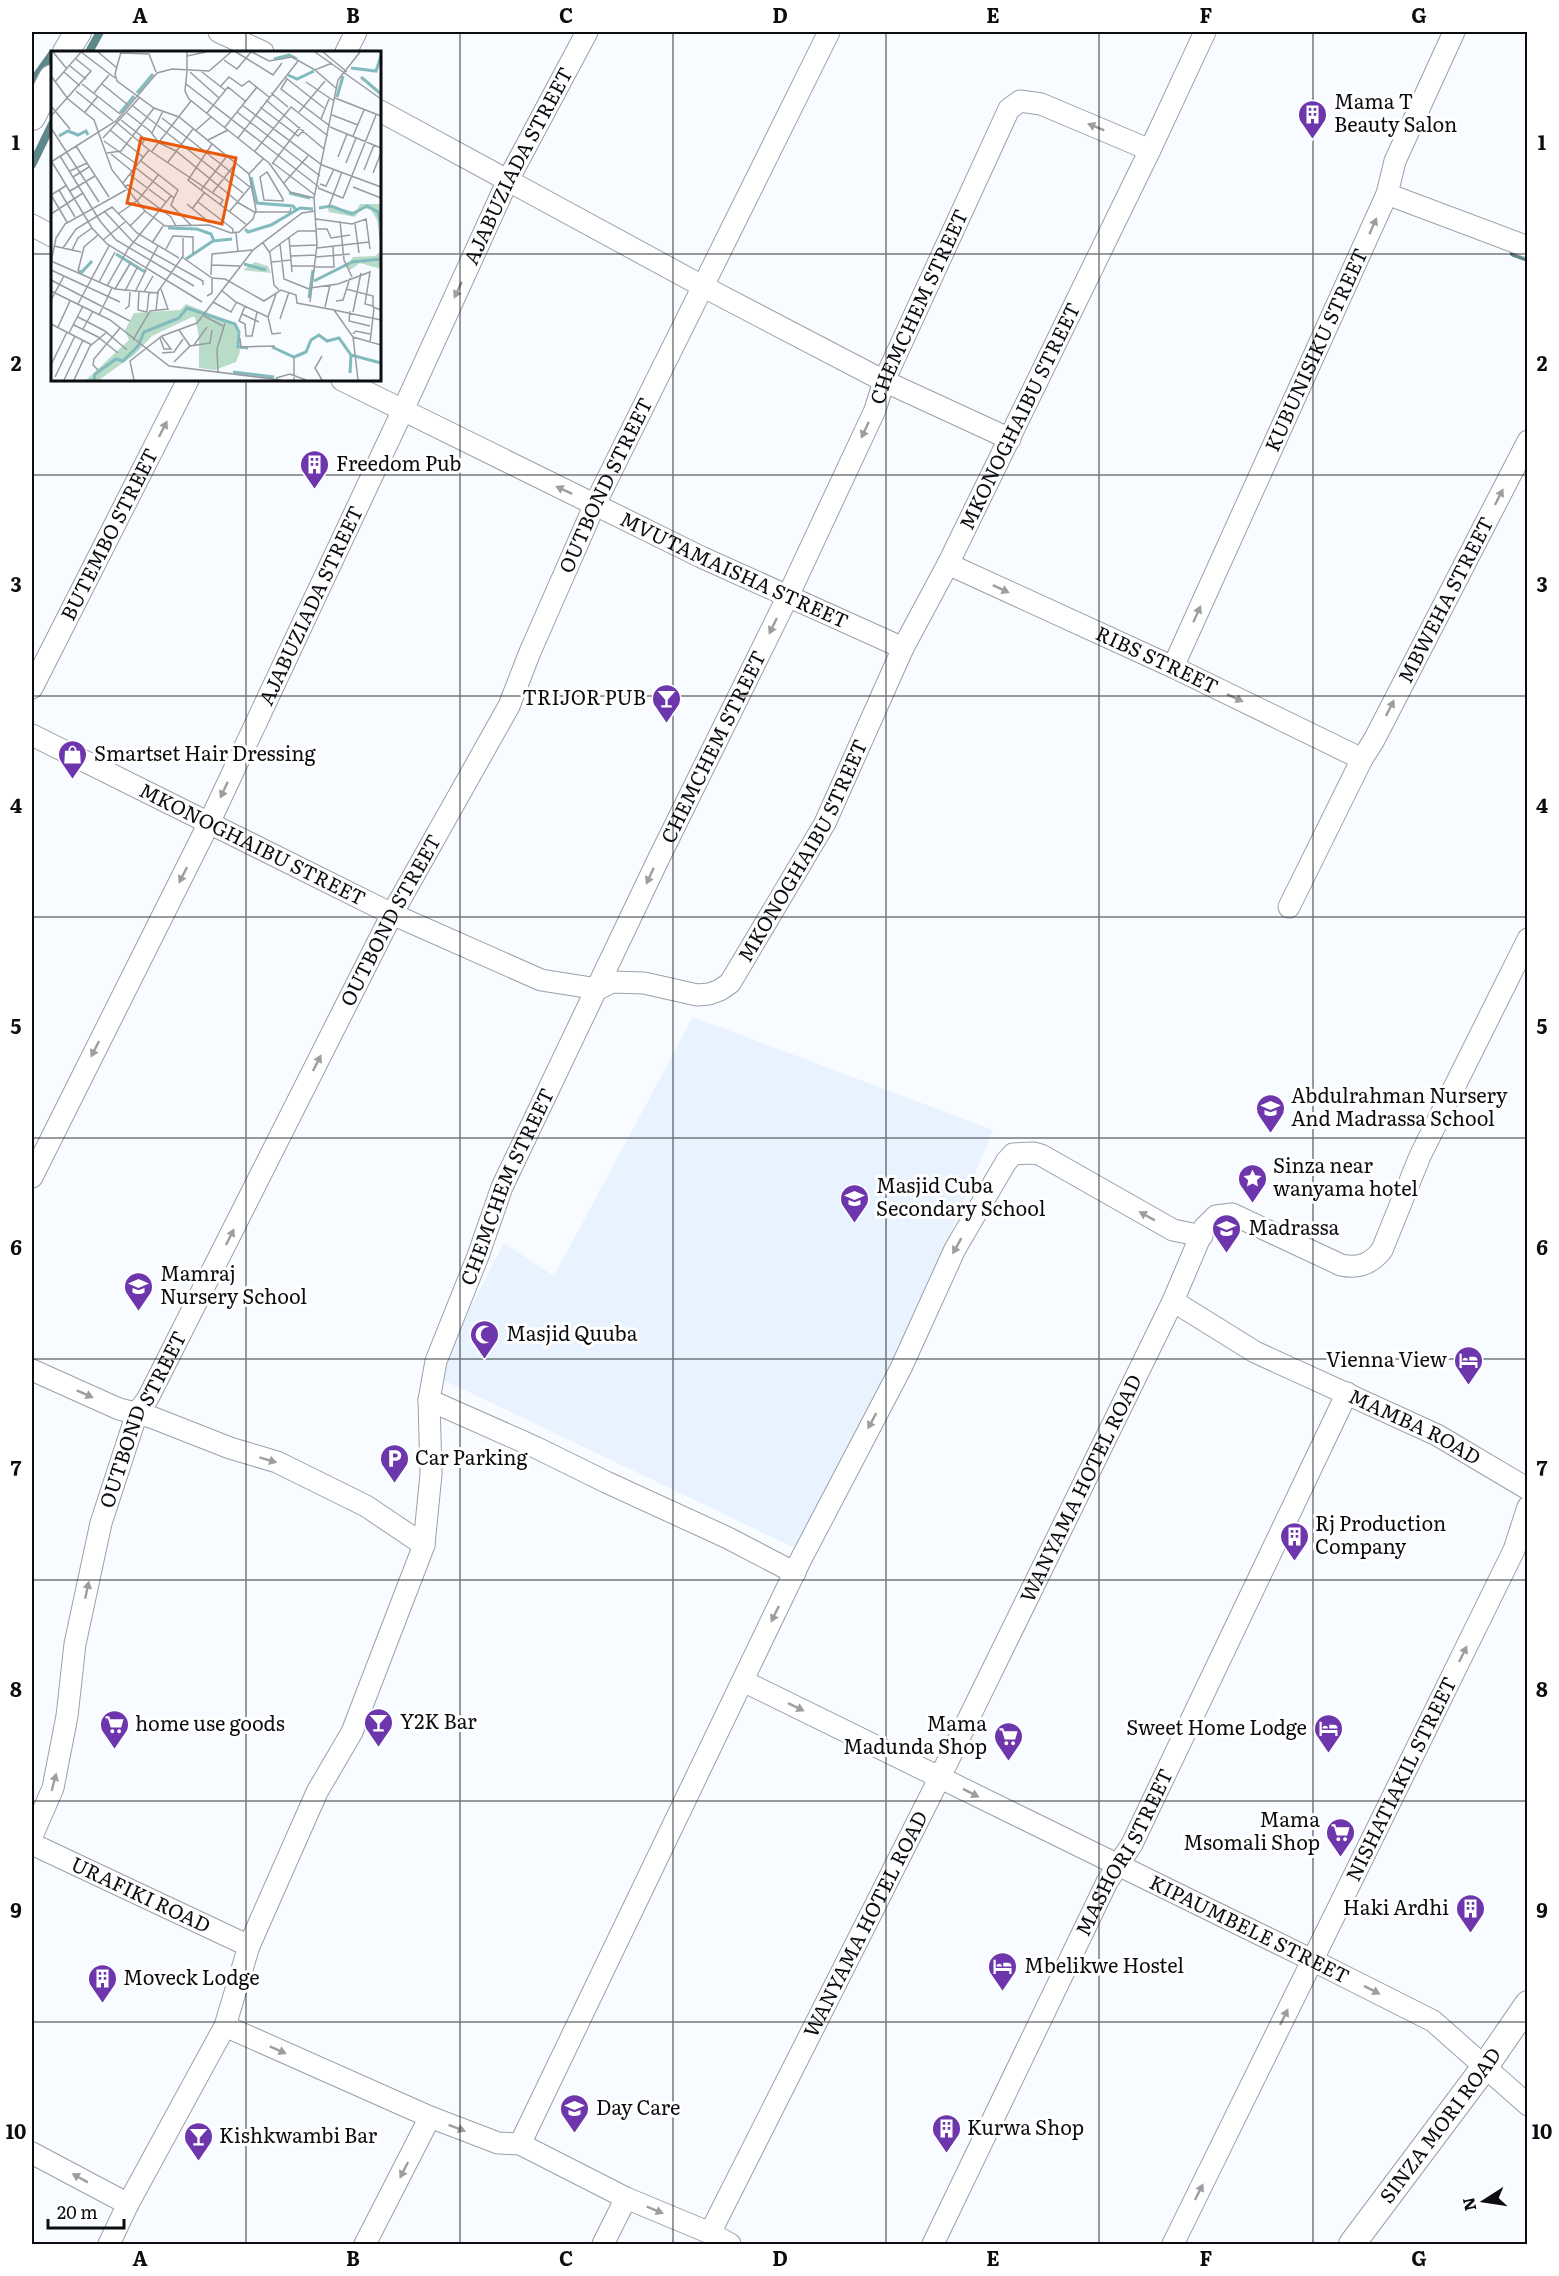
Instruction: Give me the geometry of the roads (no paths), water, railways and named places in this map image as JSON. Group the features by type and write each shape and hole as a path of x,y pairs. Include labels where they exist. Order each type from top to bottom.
{"street":[{"path":"67,51 78,32"},
{"path":"219,32 261,51"},
{"path":"346,51 356,32"},
{"name":"AJABUZIADA STREET","path":"32,1177 209,823 508,180 587,32"},
{"name":"OUTBOND STREET","path":"32,1836 53,1788 67,1716 75,1644 101,1523 137,1413 148,1398 392,914 509,706 530,652 595,504 829,32"},
{"name":"MKONOGHAIBU STREET","path":"32,735 392,914 541,980 598,989 612,982 644,983 698,995 720,990 730,982 825,823 903,648 1010,439 1205,32"},
{"name":"KUBUNISIKU STREET","path":"1173,668 1387,194 1395,160 1454,32"},
{"path":"32,117 51,80"},
{"name":"CHEMCHEM STREET","path":"109,2244 128,2204 225,2026 249,1946 317,1792 352,1732 424,1545 431,1474 429,1400 436,1361 478,1256 502,1187 657,862 788,596 875,410 884,381 1009,110 1020,101 1041,104 1150,150"},
{"path":"381,112 704,287 884,381 1010,439"},
{"path":"1387,194 1527,248"},
{"path":"32,225 51,235"},
{"name":"BUTEMBO STREET","path":"32,688 187,381"},
{"name":"MVUTAMAISHA STREET","path":"344,381 701,557 903,648"},
{"name":"MBWEHA STREET","path":"1289,908 1362,759 1374,740 1527,441"},
{"name":"RIBS STREET","path":"948,564 1362,759"},
{"name":"WANYAMA HOTEL ROAD","path":"710,2233 940,1777 1173,1301 1209,1222 1216,1216 1232,1214 1341,1264 1360,1266 1376,1258 1382,1250 1420,1156 1527,939"},
{"path":"520,2144 795,1573 861,1441 901,1368 955,1249 1006,1162 1013,1154 1041,1155 1173,1230 1202,1236"},
{"name":"MAMBA ROAD","path":"1173,1301 1254,1352 1437,1435 1527,1489"},
{"path":"32,1370 119,1409 137,1413 185,1429 230,1448 278,1462 384,1517 424,1545"},
{"name":"MASHORI STREET","path":"933,2244 1107,1882 1132,1844 1347,1393"},
{"path":"429,1400 728,1538 795,1573"},
{"name":"NISHATIAKIL STREET","path":"1173,2244 1514,1550 1527,1507"},
{"name":"KIPAUMBELE STREET","path":"743,1681 1312,1959 1433,2021 1527,2105"},
{"name":"URAFIKI ROAD","path":"32,1844 249,1946"},
{"name":"SINZA MORI ROAD","path":"1352,2244 1484,2068 1527,2004"},
{"path":"225,2026 430,2117 498,2144 520,2144 626,2198 710,2233 730,2244"},
{"path":"365,2244 430,2117"},
{"path":"32,2153 128,2204"},
{"path":"603,2244 626,2198"}],"waterway":[{"path":"90,51 100,32"},
{"path":"32,82 51,55"},
{"path":"32,165 51,126"},
{"path":"1514,253 1528,258"}],"place":[{"name":"Mama T Beauty Salon","path":"1313,140"},
{"name":"Freedom Pub","path":"315,490"},
{"name":"TRIJOR PUB","path":"667,724"},
{"name":"Smartset Hair Dressing","path":"73,780"},
{"name":"Abdulrahman Nursery And Madrassa School","path":"1270,1134"},
{"name":"Sinza near wanyama hotel","path":"1252,1204"},
{"name":"Masjid Cuba Secondary School","path":"855,1224"},
{"name":"Madrassa","path":"1227,1254"},
{"name":"Mamraj Nursery School","path":"139,1312"},
{"name":"Masjid Quuba","path":"485,1360"},
{"name":"Vienna View","path":"1468,1386"},
{"name":"Car Parking","path":"394,1484"},
{"name":"Rj Production Company","path":"1294,1562"},
{"name":"Y2K Bar","path":"379,1748"},
{"name":"home use goods","path":"114,1750"},
{"name":"Sweet Home Lodge","path":"1328,1754"},
{"name":"Mama Madunda Shop","path":"1008,1762"},
{"name":"Mama Msomali Shop","path":"1341,1858"},
{"name":"Haki Ardhi","path":"1470,1934"},
{"name":"Mbelikwe Hostel","path":"1003,1992"},
{"name":"Moveck Lodge","path":"102,2004"},
{"name":"Day Care","path":"575,2134"},
{"name":"Kurwa Shop","path":"946,2154"},
{"name":"Kishkwambi Bar","path":"198,2162"}]}
